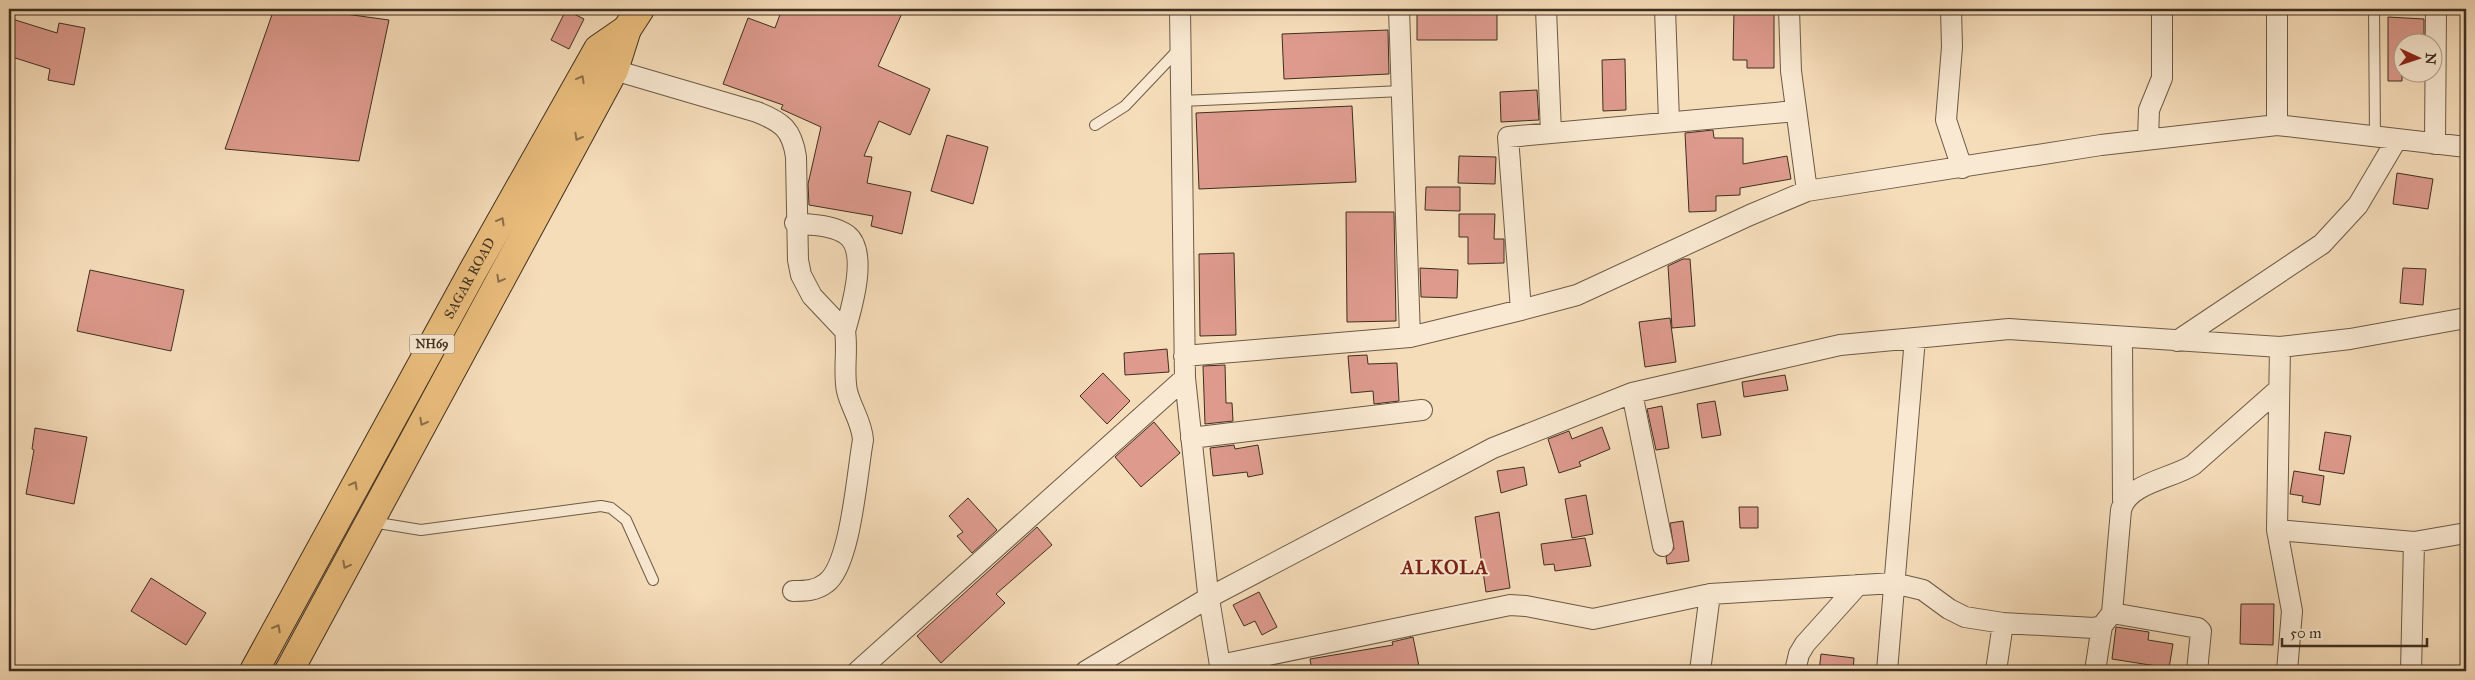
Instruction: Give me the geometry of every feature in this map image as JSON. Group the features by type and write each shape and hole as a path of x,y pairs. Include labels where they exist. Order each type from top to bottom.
{"highway":[{"name":"SAGAR ROAD","path":"289,671 614,70 633,19"},
{"name":"SAGAR ROAD","path":"254,671 474,269 598,49 633,19"}],"street":[{"path":"1180,9 1185,378 1208,598 1221,668 1510,605 1526,606 1593,619 1710,594 1894,583 1923,590 1956,614 2003,623 2094,628 2107,619 2198,628 2201,631 2202,637 2197,671"},
{"path":"1399,9 1410,337"},
{"path":"1546,9 1551,134"},
{"path":"1665,9 1670,121"},
{"path":"1790,9 1791,71 1807,191"},
{"path":"1951,9 1952,47 1946,120 1962,168"},
{"path":"2148,139 2149,110 2162,78 2162,9"},
{"path":"2277,9 2277,125"},
{"path":"2435,144 2436,9"},
{"path":"614,70 757,112 772,118 785,128 793,141 796,157 798,260 806,286 812,296 846,331"},
{"path":"1521,310 1508,138 1670,121 1796,111"},
{"path":"1184,356 1410,337 1521,310 1577,295 1750,215 1807,191 2148,139 2277,125 2466,147"},
{"path":"2177,341 2322,244 2358,205 2396,139"},
{"path":"793,591 813,590 827,583 838,570 845,546 862,440 862,430 846,382 846,331 857,278 858,258 849,236 840,231 796,223"},
{"path":"1086,671 1208,598 1494,448 1632,393 1840,345 2009,329 2280,347 2350,339 2466,318"},
{"path":"2095,671 2107,619 2123,500 2122,337"},
{"path":"1887,671 1915,338"},
{"path":"2280,347 2277,530 2292,611 2287,671"},
{"path":"858,671 1185,378"},
{"path":"2123,500 2131,494 2194,465 2279,389"},
{"path":"1632,393 1663,546"},
{"path":"1191,438 1422,410"},
{"path":"2277,530 2414,542 2466,533"},
{"path":"2411,671 2414,542"},
{"path":"1795,671 1799,654 1805,644 1858,586"},
{"path":"1700,671 1710,594"},
{"path":"1996,671 2003,623"}],"lane":[{"path":"2374,9 2375,137"},
{"path":"1095,125 1125,106 1180,48"},
{"path":"1181,101 1402,91"},
{"path":"369,521 421,530 601,506 611,508 626,520 652,580"}],"building":[{"path":"274,9 309,9 389,20 359,161 225,149"},
{"path":"782,9 904,9 878,66 930,89 910,135 879,121 864,156 872,157 867,183 911,192 902,234 871,226 873,216 809,205 808,184 821,127 781,109 783,105 723,84 748,18 775,28"},
{"path":"1417,9 1497,9 1497,40 1417,40"},
{"path":"1734,9 1774,9 1774,68 1747,68 1747,60 1733,60"},
{"path":"566,10 584,19 569,49 551,40"},
{"path":"2388,17 2424,19 2424,32 2392,32 2392,81 2388,81"},
{"path":"9,18 57,33 59,23 85,28 74,85 48,80 50,69 9,56"},
{"path":"1388,30 1389,74 1284,79 1282,34"},
{"path":"1625,59 1626,110 1603,111 1602,60"},
{"path":"1537,90 1539,120 1501,122 1500,92"},
{"path":"1352,106 1356,182 1199,189 1196,113"},
{"path":"1713,130 1714,138 1743,138 1743,164 1787,156 1791,179 1740,188 1740,195 1716,196 1716,211 1689,212 1685,133"},
{"path":"947,135 988,147 973,204 931,191"},
{"path":"1459,156 1496,157 1495,184 1458,183"},
{"path":"2397,173 2433,179 2428,209 2393,204"},
{"path":"1426,187 1460,187 1460,211 1425,210"},
{"path":"1346,212 1394,212 1396,321 1347,322"},
{"path":"1459,214 1495,214 1494,239 1504,239 1504,263 1468,264 1468,237 1459,237"},
{"path":"1234,253 1236,335 1200,336 1199,254"},
{"path":"1683,259 1690,259 1695,326 1672,328 1668,266"},
{"path":"1420,268 1458,270 1457,298 1421,297"},
{"path":"2403,268 2426,269 2423,305 2400,303"},
{"path":"90,270 184,290 171,351 77,331"},
{"path":"1670,318 1676,362 1645,367 1639,322"},
{"path":"1167,349 1169,372 1125,375 1124,353"},
{"path":"1367,355 1368,364 1397,363 1399,401 1374,404 1373,391 1351,393 1348,356"},
{"path":"1225,365 1226,403 1232,403 1233,421 1205,424 1203,366"},
{"path":"1103,373 1130,401 1107,424 1080,396"},
{"path":"1785,375 1788,390 1744,397 1742,382"},
{"path":"1715,401 1721,435 1702,438 1697,404"},
{"path":"1662,406 1669,448 1656,450 1647,409"},
{"path":"1154,422 1180,453 1141,487 1115,457"},
{"path":"1602,427 1610,449 1579,462 1581,466 1559,473 1548,439 1569,431 1572,439"},
{"path":"35,428 87,437 74,504 26,494 34,450 32,449"},
{"path":"2325,432 2351,436 2344,474 2319,470"},
{"path":"1234,445 1235,449 1258,445 1263,474 1248,477 1247,472 1213,476 1210,448"},
{"path":"1524,467 1527,485 1501,493 1497,471"},
{"path":"2294,471 2324,476 2320,505 2302,502 2303,496 2290,494"},
{"path":"1586,495 1593,534 1572,538 1565,499"},
{"path":"968,498 997,530 972,553 957,536 963,532 949,516"},
{"path":"1739,507 1758,507 1758,528 1740,528"},
{"path":"1499,512 1510,588 1486,592 1475,517"},
{"path":"1683,521 1689,561 1667,564 1666,557 1674,549 1670,523"},
{"path":"1037,527 1052,545 996,594 1005,603 941,663 917,636"},
{"path":"1585,538 1591,566 1555,571 1554,564 1544,565 1541,544"},
{"path":"151,578 206,613 186,645 131,611"},
{"path":"1259,592 1277,627 1262,635 1255,621 1244,626 1233,605"},
{"path":"2241,604 2274,604 2273,645 2240,644"},
{"path":"2116,627 2149,632 2148,640 2173,644 2169,668 2112,659"},
{"path":"1413,637 1420,671 1312,671 1310,659 1393,645 1392,642"},
{"path":"1821,654 1854,658 1853,671 1819,671"}],"district":[{"name":"ALKOLA","path":"1445,567"}]}
